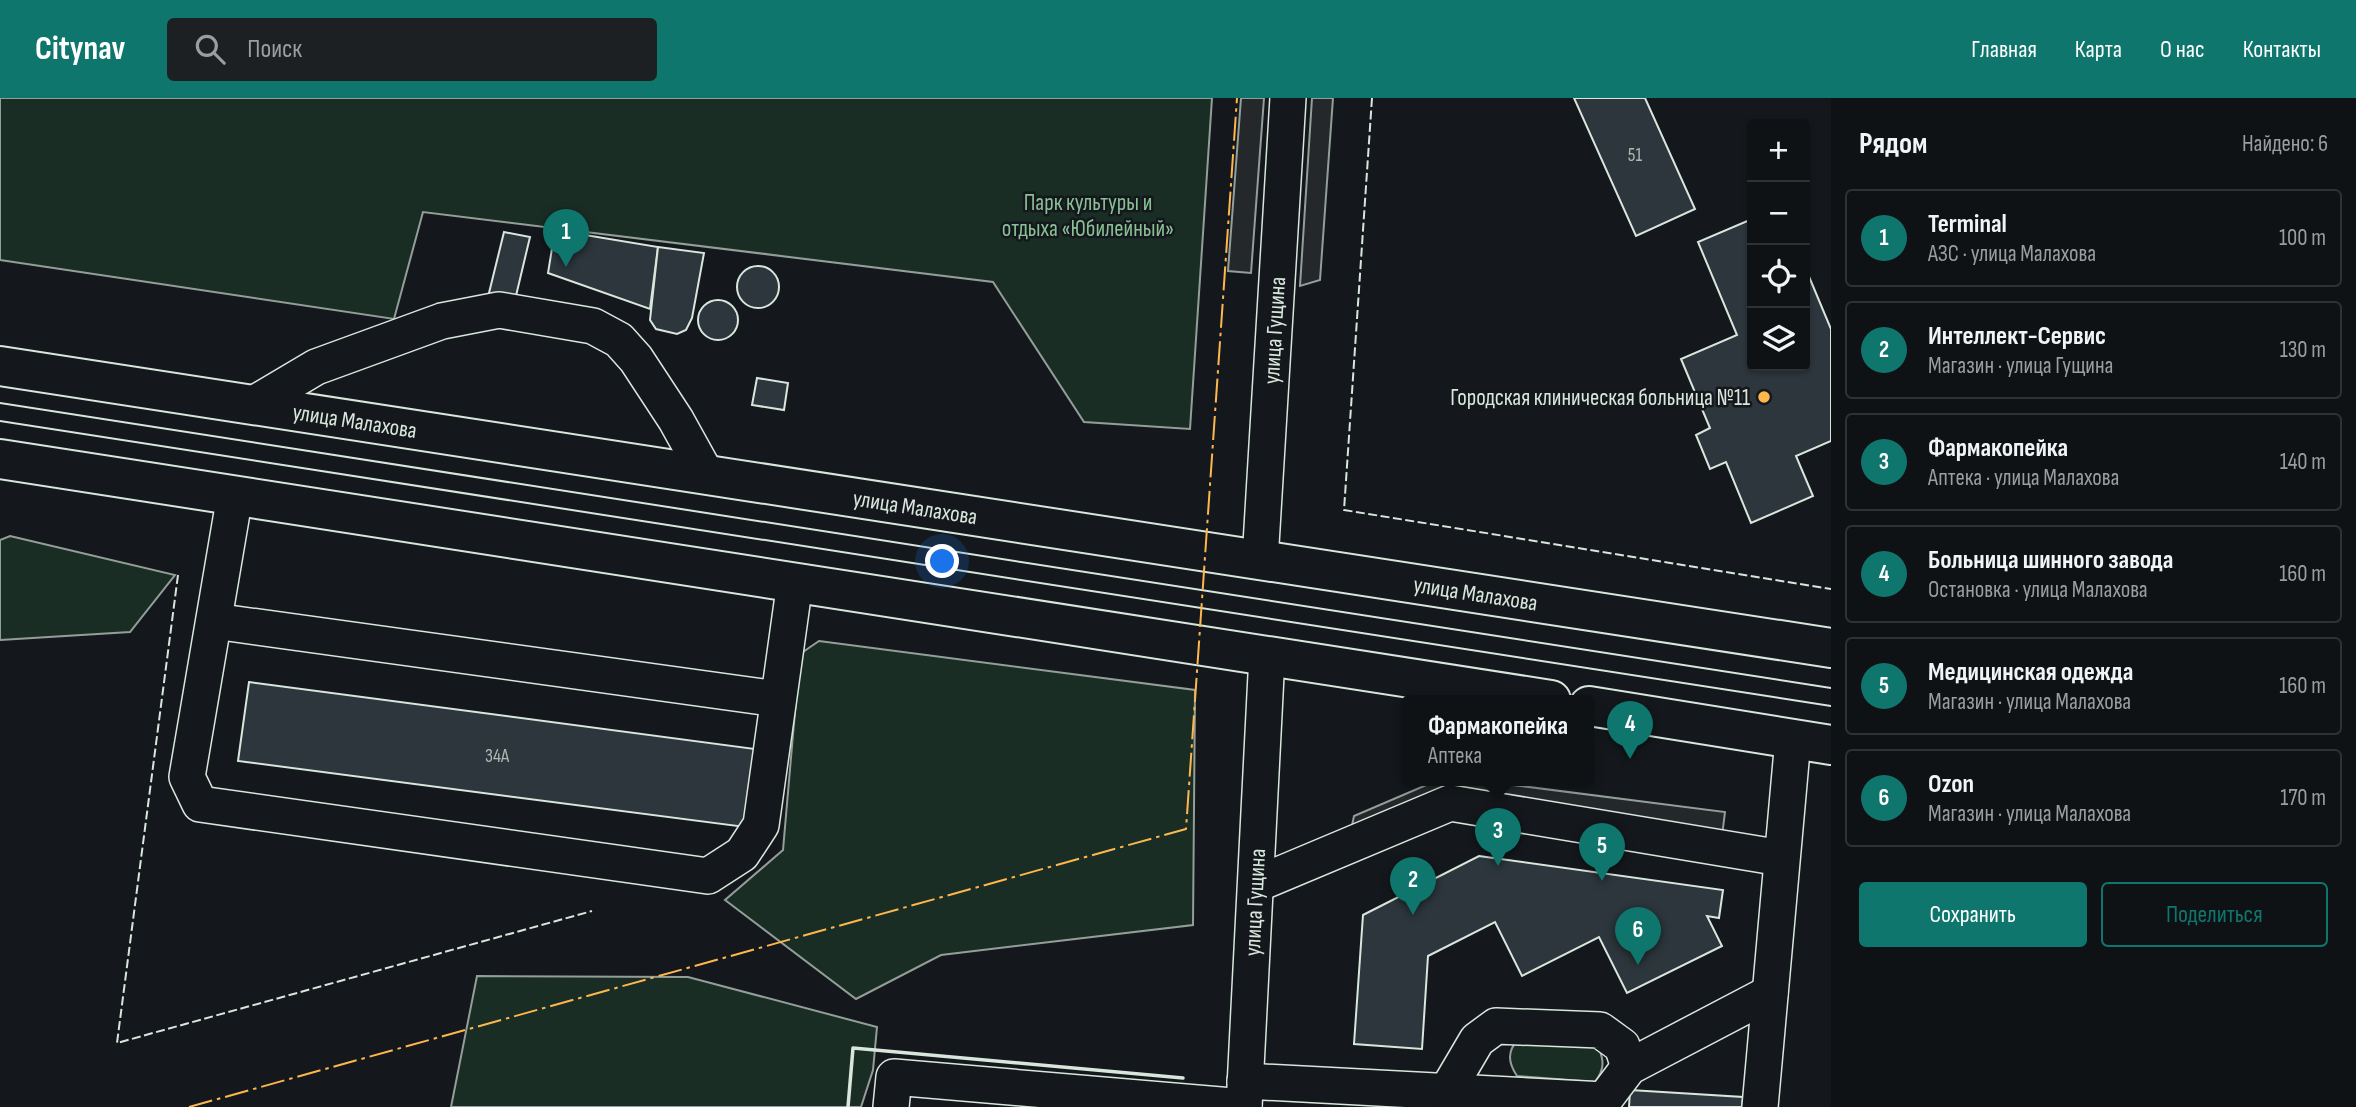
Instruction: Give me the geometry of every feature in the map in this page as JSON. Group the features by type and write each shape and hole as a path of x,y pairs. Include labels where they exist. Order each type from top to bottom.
{"main road":[{"name":"улица Малахова","path":"0,366 1831,648"},
{"path":"0,458 1519,695"},
{"path":"1594,707 1831,745"}],"street":[{"name":"улица Гущина","path":"1260,561 1288,98"},
{"path":"252,405 316,367 442,321 499,310 593,326 619,340 636,359 676,420 707,476"},
{"path":"235,495 187,777 200,804 708,876 742,853 761,825 795,582"},
{"path":"214,621 778,699"},
{"name":"улица Гущина","path":"1244,1098 1267,655"},
{"path":"1760,1107 1793,739"},
{"path":"1257,884 1450,803 1781,858"},
{"path":"891,1107 894,1077 1244,1098 1447,1091 1604,1100 1629,1067 1770,993"},
{"path":"1447,1091 1477,1040 1496,1026 1600,1030 1622,1046 1629,1067"}],"green space":[{"name":"Парк культуры и отдыха «Юбилейный»","path":"0,98 1212,98 1190,429 1084,422 993,282 423,212 394,319 0,260"},
{"path":"10,536 175,575 130,632 0,640 0,540"},
{"path":"819,641 1195,690 1193,925 941,955 856,999 725,900 783,850 800,654"},
{"path":"477,976 688,977 877,1027 873,1070 861,1107 451,1107"},
{"path":"1518,1039 1598,1046 1602,1060 1601,1073 1595,1082 1517,1076 1510,1057"}],"shaded area":[{"path":"1241,98 1264,98 1251,273 1228,271"},
{"path":"1312,98 1333,98 1320,280 1300,286"},
{"path":"1424,786 1521,786 1725,812 1722,836 1447,800 1349,840 1354,816"}],"building":[{"path":"1574,98 1645,98 1695,209 1636,236"},
{"name":"Городская клиническая больница №11","path":"1747,221 1747,371 1810,371 1810,279 1831,329 1831,441 1796,456 1813,496 1751,523 1726,462 1710,469 1696,435 1710,428 1681,359 1737,335 1698,242"},
{"path":"555,230 658,247 650,309 548,273"},
{"path":"504,232 530,237 515,300 492,300 489,293"},
{"path":"658,247 704,253 692,318 686,330 677,334 656,329 650,320"},
{"path":"758,266 773,272 779,287 773,302 758,308 743,302 737,287 743,272"},
{"path":"718,300 732,306 738,320 732,334 718,340 704,334 698,320 704,306"},
{"path":"757,378 788,383 784,410 752,405"},
{"path":"249,682 755,749 745,827 238,761"},
{"path":"1479,856 1723,890 1719,918 1707,916 1722,946 1627,993 1599,937 1522,976 1495,922 1428,956 1422,1049 1354,1044 1363,915"},
{"path":"1630,1090 1743,1097 1742,1107 1629,1107"}],"tram line":[{"path":"0,403 1831,688"},
{"path":"0,421 1831,706"}],"fence":[{"path":"1372,98 1344,510 1831,589"},
{"path":"178,575 117,1043 592,911"}],"wall":[{"path":"848,1107 853,1048 1183,1078"}],"power":[{"path":"189,1107 1186,829 1237,98"}],"place":[{"name":"Terminal","path":"566,267"},
{"name":"Городская клиническая больница №11","path":"1764,397"},
{"name":"Больница шинного завода","path":"1630,759"},
{"name":"Фармакопейка","path":"1498,866"},
{"name":"Медицинская одежда","path":"1602,881"},
{"name":"Интеллект-Сервис","path":"1413,915"},
{"name":"Ozon","path":"1638,965"}]}
